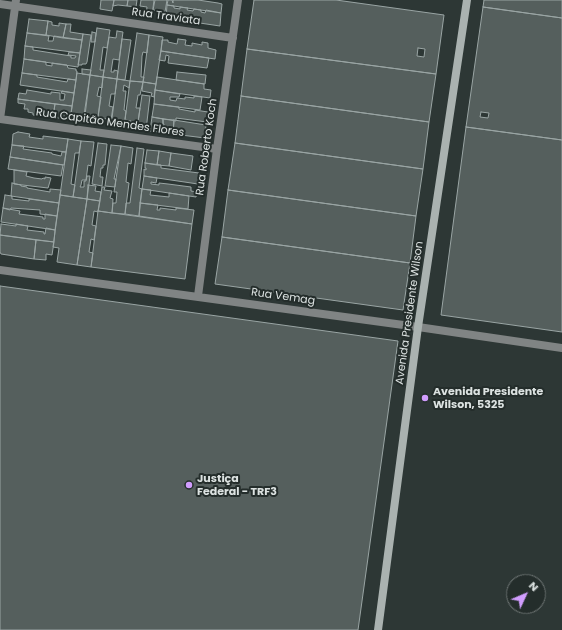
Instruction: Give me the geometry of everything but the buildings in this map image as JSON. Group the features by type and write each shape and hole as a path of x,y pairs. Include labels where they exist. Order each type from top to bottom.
{"main road":[{"name":"Avenida Presidente Wilson","path":"378,630 418,326 467,0"}],"street":[{"name":"Rua Roberto Koch","path":"198,296 238,0"},
{"name":"Rua Traviata","path":"0,4 15,3 233,38"},
{"path":"0,119 15,3"},
{"name":"Rua Capitão Mendes Flores","path":"0,119 217,149"},
{"name":"Rua Vemag","path":"0,270 418,326 562,348"}],"place":[{"name":"Avenida Presidente Wilson, 5325","path":"425,398"},
{"name":"Justiça Federal - TRF3","path":"189,485"}]}
